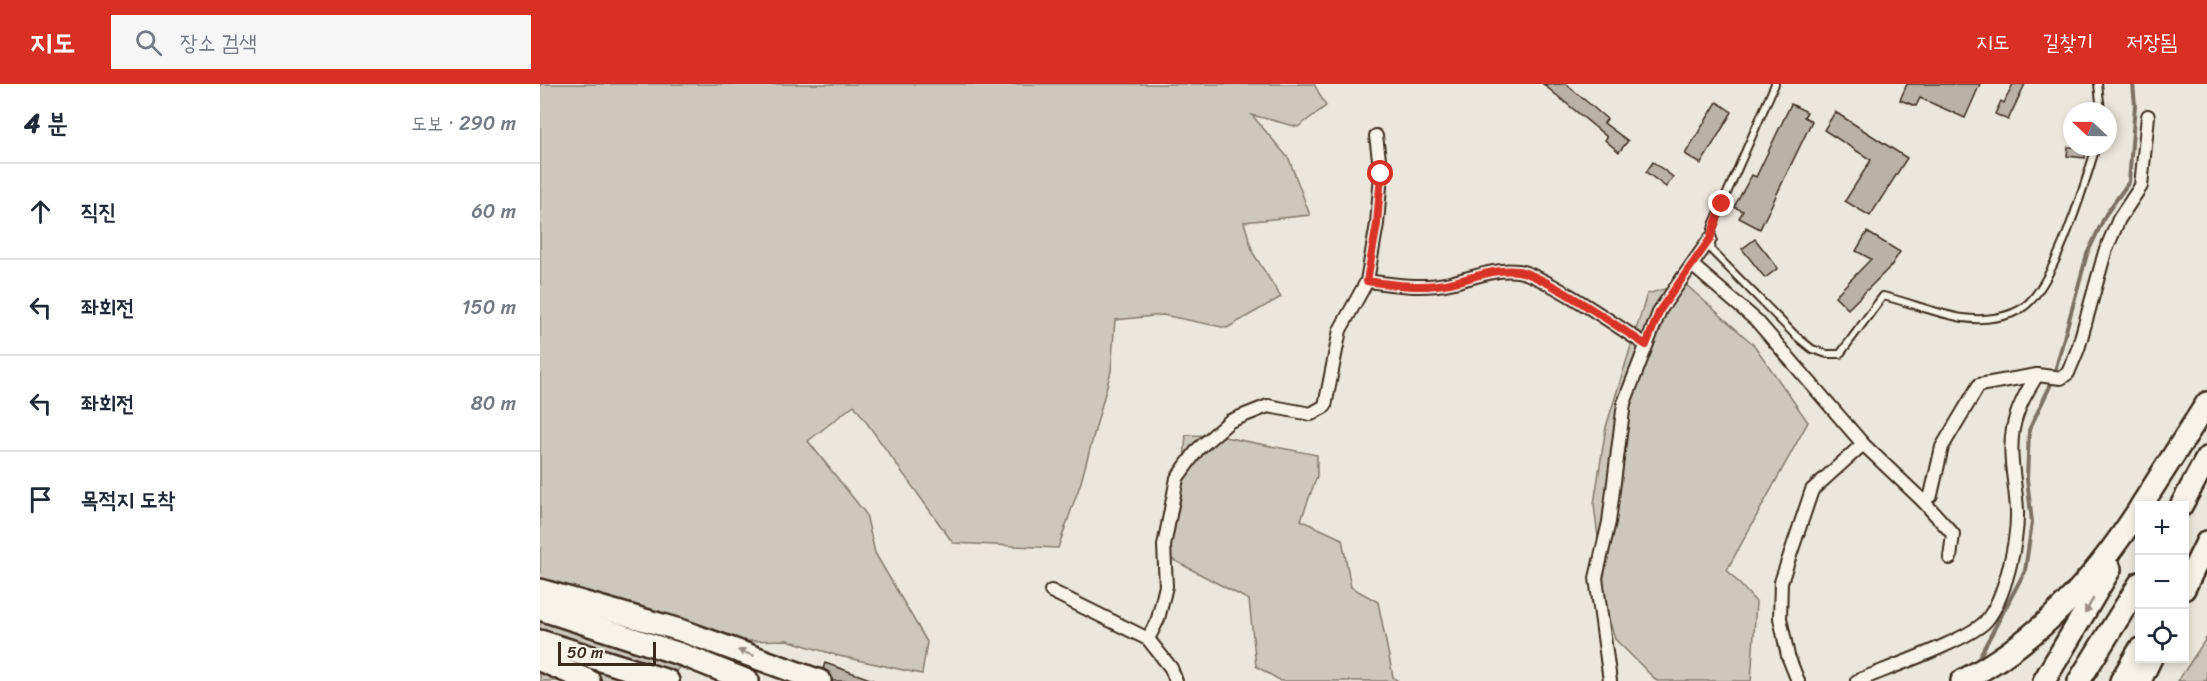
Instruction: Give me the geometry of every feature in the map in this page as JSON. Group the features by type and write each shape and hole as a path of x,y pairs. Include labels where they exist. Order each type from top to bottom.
{"highway":[{"path":"2151,501 2207,402"},
{"path":"2144,501 2207,402"},
{"path":"2184,501 2207,458"},
{"path":"1962,681 2025,642 2076,594 2112,550 2135,515"},
{"path":"2044,681 2135,527"},
{"path":"2189,561 2207,530"},
{"path":"2189,579 2207,542"},
{"path":"540,590 680,630 820,681"},
{"path":"2079,681 2135,590"},
{"path":"540,609 683,655 747,681"},
{"path":"540,640 669,681"},
{"path":"2121,681 2135,656"},
{"path":"540,660 589,681"},
{"path":"2140,681 2149,663"}],"street":[{"path":"1923,501 1931,495 1942,447 1979,385 2041,375 2061,378 2067,373 2078,349 2105,252 2119,219 2141,186 2148,116"},
{"path":"1148,639 1158,619 1166,586 1164,546 1177,478 1198,449 1230,421 1268,406 1311,414 1325,406 1340,330 1367,281 1377,224 1381,174 1376,136"},
{"path":"1610,681 1596,578 1609,522 1624,403 1660,310 1710,239"},
{"path":"1692,265 1757,321 1863,444 1923,501 1953,534 1950,558"},
{"path":"1367,281 1415,287 1449,283 1487,272 1519,271 1546,283 1646,345"},
{"path":"1857,681 1964,636 1986,621 2003,590 2015,532 2017,513 2012,471 2013,431 2020,404 2041,375"},
{"path":"1798,681 1788,656 1780,618 1781,582 1812,490 1863,444"},
{"path":"1051,591 1148,639 1171,668 1176,681"}],"lane":[{"path":"1775,84 1722,204 1710,239 1712,251 1725,267 1796,336 1812,349 1827,354 1840,354 1883,296 1963,318 1985,319 2010,314 2026,306 2037,294 2050,270 2093,156"},
{"path":"2098,84 2100,102"}],"shaded area":[{"path":"540,84 1314,84 1326,106 1298,127 1252,115 1289,159 1310,215 1244,222 1253,253 1281,297 1227,328 1163,315 1115,320 1111,371 1081,482 1058,548 953,543 854,405 808,441 866,514 875,553 927,642 922,674 839,656 787,640 702,642 667,681 540,681"},
{"path":"1684,283 1754,345 1808,422 1727,570 1756,602 1751,681 1657,681 1615,639 1607,613 1594,504 1606,427 1647,294"},
{"path":"1186,435 1219,436 1317,455 1317,476 1301,520 1342,539 1351,587 1378,602 1393,677 1398,681 1281,681 1256,666 1249,600 1168,557 1181,498"},
{"path":"2207,637 2207,681 2178,681"}],"building":[{"path":"1543,84 1566,84 1607,119 1604,123 1628,141 1619,152 1605,140 1607,137"},
{"path":"1907,84 1980,84 1965,118 1920,98 1916,106 1900,100"},
{"path":"2013,84 2025,84 2008,120 1995,114 2001,101 2004,103"},
{"path":"1717,102 1732,112 1701,164 1685,154"},
{"path":"1791,104 1807,112 1804,117 1812,121 1760,229 1739,218 1743,211 1734,207 1752,175 1756,177"},
{"path":"1835,112 1907,158 1870,216 1845,201 1871,160 1824,130"},
{"path":"1653,162 1673,177 1666,187 1646,172"},
{"path":"1867,232 1900,252 1891,266 1848,309 1835,296 1871,259 1856,251"},
{"path":"1755,239 1778,268 1765,278 1742,249"},
{"path":"825,663 873,681 832,681 830,673 823,669"}],"waterway":[{"path":"1976,663 2025,571 2032,522 2027,479 2029,430 2052,382 2087,254 2106,214 2129,182 2135,105 2133,84"}],"route":[{"path":"1381,174 1377,224 1367,281 1415,287 1449,283 1487,272 1519,271 1546,283 1646,345 1660,310 1710,239 1722,204"}]}
